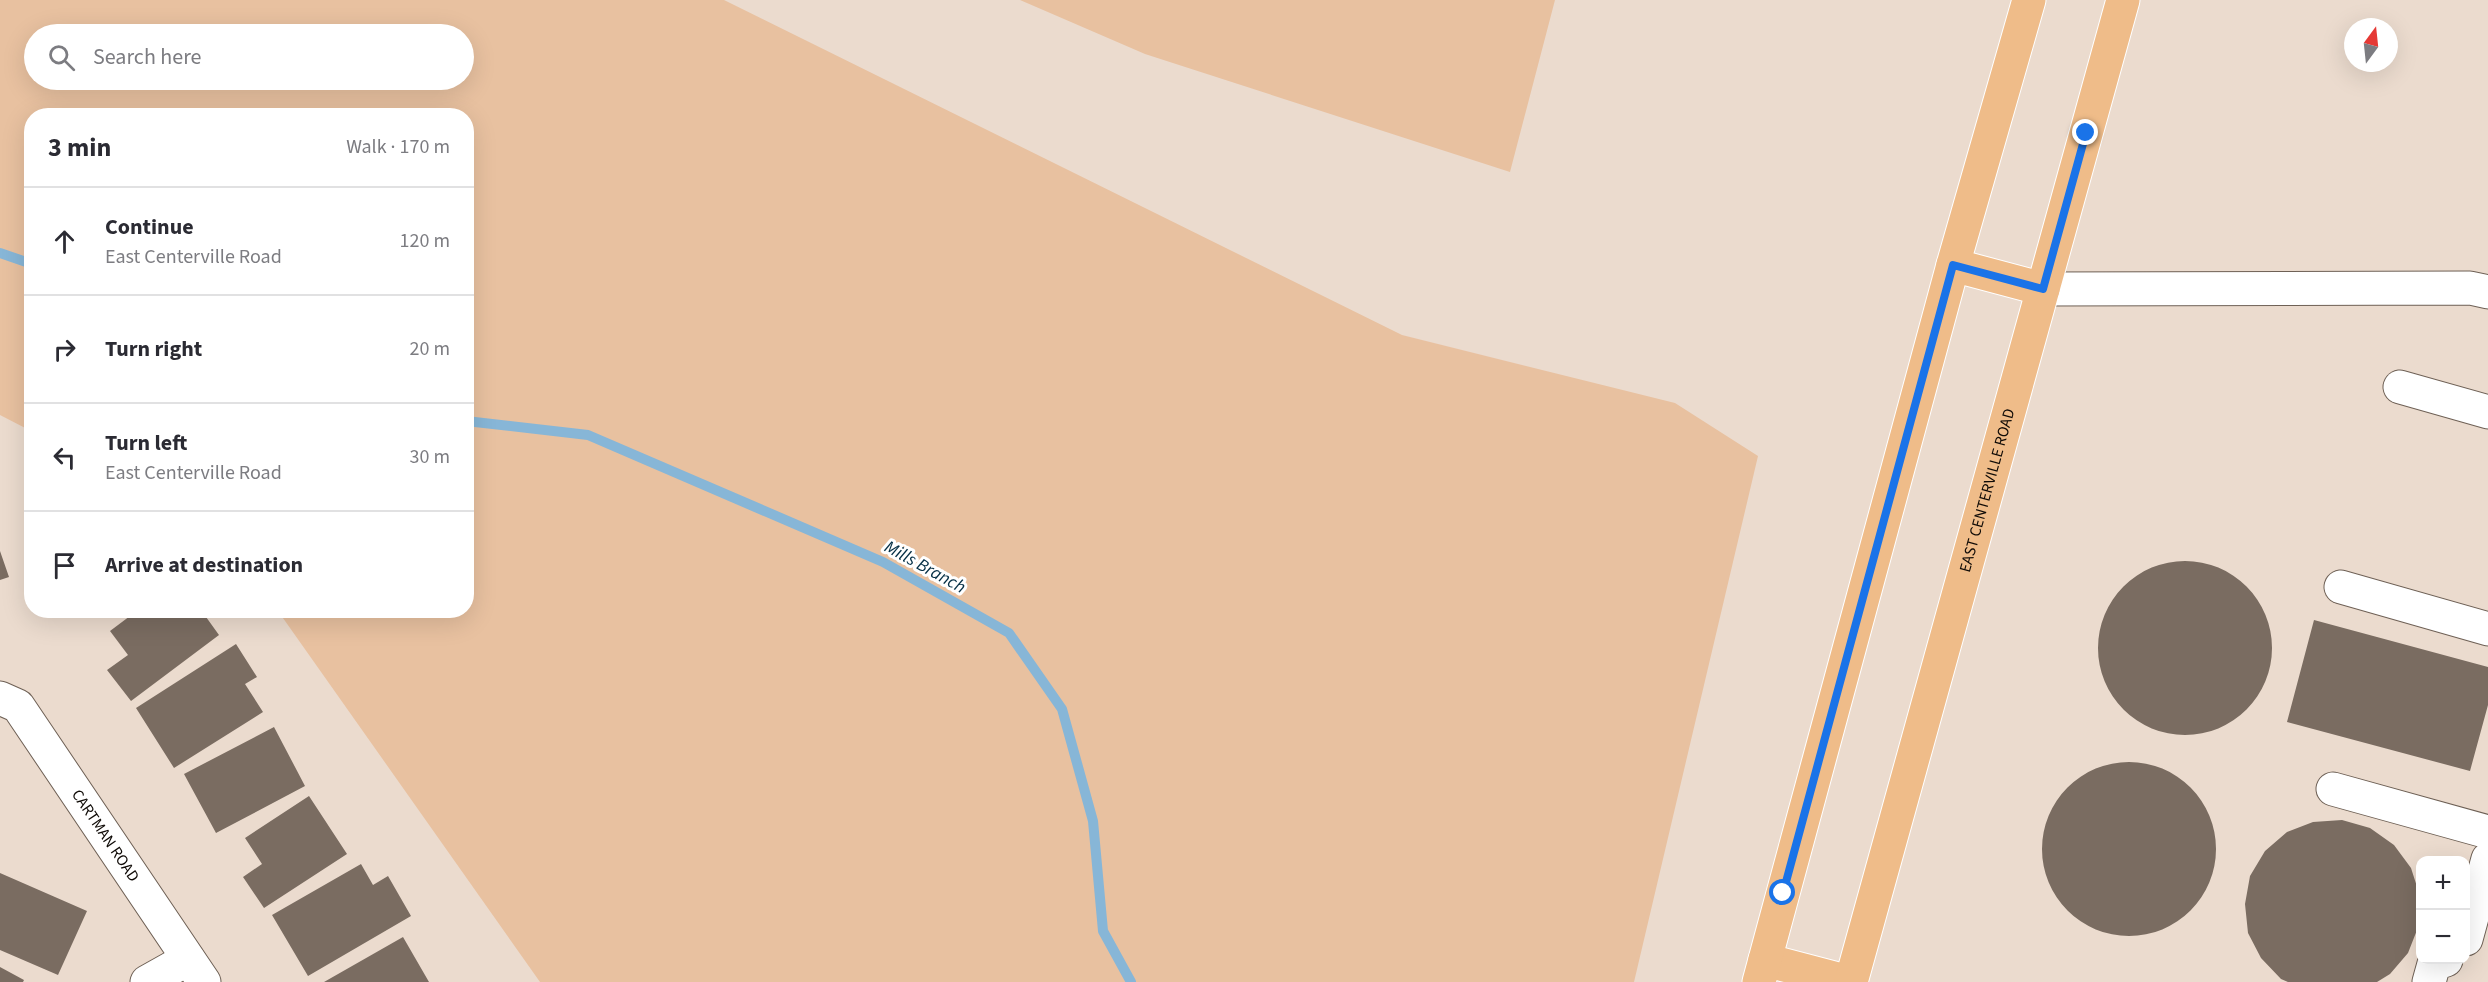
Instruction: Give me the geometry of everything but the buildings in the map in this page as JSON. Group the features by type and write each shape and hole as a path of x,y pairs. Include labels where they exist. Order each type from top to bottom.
{"main road":[{"path":"1850,982 1762,971 1953,265 2029,0"},
{"name":"EAST CENTERVILLE ROAD","path":"1850,982 2123,0"},
{"path":"1953,265 2043,289"}],"street":[{"path":"2043,289 2469,288 2488,292"},
{"path":"2400,387 2488,412"},
{"path":"2341,587 2488,629"},
{"name":"CARTMAN ROAD","path":"0,698 18,706 196,970"},
{"path":"2333,789 2488,832"},
{"path":"2470,924 2488,859"},
{"path":"2429,982 2434,964"},
{"path":"147,982 196,970"}],"shaded area":[{"path":"0,0 724,0 1402,335 1675,403 1758,456 1634,982 540,982 283,618 474,618 474,108 24,108 24,427 0,415"},
{"path":"1020,0 1555,0 1510,172 1145,54"}],"waterway":[{"name":"Mills Branch","path":"0,253 24,261"},
{"name":"Mills Branch","path":"474,422 588,435 883,562 1009,633 1062,709 1093,821 1103,931 1131,982"}],"route":[{"path":"1783,893 1953,265 2043,289 2086,133"}]}
